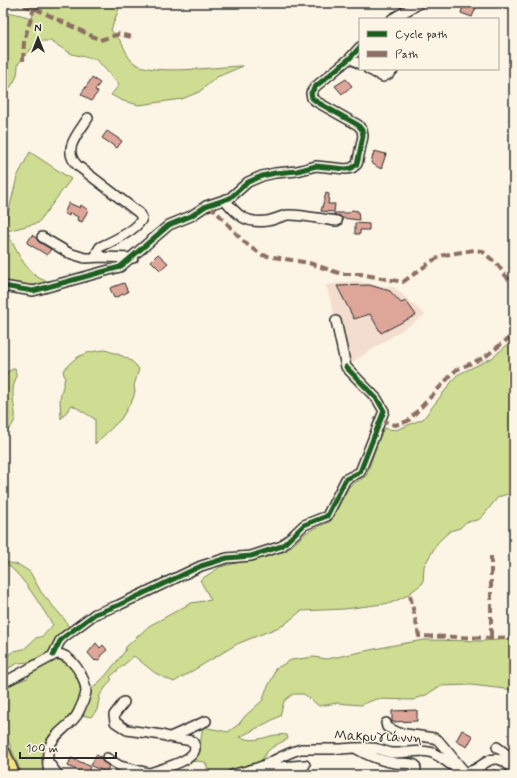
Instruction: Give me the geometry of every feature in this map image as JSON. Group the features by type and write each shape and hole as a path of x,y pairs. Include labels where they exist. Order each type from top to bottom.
{"highway":[{"path":"3,752 13,775"}],"street":[{"path":"394,18 420,3"},
{"path":"3,286 33,292 120,267 133,258 169,226 191,216 206,206 225,200 236,194 251,180 266,175 297,171 316,166 348,169 356,165 363,136 362,128 317,102 311,95 315,87 350,58 359,48"},
{"path":"350,58 359,63"},
{"path":"370,70 383,77 393,70"},
{"path":"88,118 70,147 72,160 139,213 142,218 141,222 135,227 100,247 97,252 102,257"},
{"path":"225,200 242,218 250,220 266,221 292,215 337,221"},
{"path":"42,237 70,253 85,258 133,258"},
{"path":"53,655 60,641 64,637 98,612 119,605 201,566 227,558 251,556 282,546 304,525 327,516 346,479 360,472 384,411 377,399 346,367 336,321"},
{"path":"3,683 53,655 62,654 68,657 78,671 86,690 85,696 76,715 54,739 49,747 47,760 49,775"},
{"path":"107,758 120,766 146,774 183,762 192,755 195,750 195,744 192,741 127,730 119,726 115,722 114,715 124,702"},
{"path":"169,737 206,721"},
{"path":"386,723 387,727 400,733 434,738 438,740 464,771 477,768 489,760 498,758 504,761 514,771"},
{"path":"497,747 513,759 514,762"},
{"path":"354,748 388,762 398,764 411,763 415,765 416,769 413,775"},
{"name":"Μακρυγιάννη","path":"234,775 260,767 292,751 301,749 354,748 373,748 393,753 410,753 418,751 430,752 452,766 464,771"},
{"path":"47,760 58,775"},
{"path":"256,775 279,767 305,765"}],"shaded area":[{"path":"354,281 395,288 425,315 348,365 326,285"}],"green space":[{"path":"36,3 43,3 51,8 52,3 121,3 111,30 120,40 131,60 142,66 154,69 186,70 243,66 217,77 199,92 182,99 139,105 123,101 111,95 119,85 97,60 72,54 50,41 42,41 32,48 18,64 14,82 3,96 3,14 13,13 32,18"},
{"path":"30,152 71,179 38,223 7,231 24,264 37,277 53,281 79,273 83,277 33,290 3,284 3,227 5,227 17,177"},
{"path":"514,339 514,492 498,497 478,520 466,522 460,528 450,531 438,542 424,566 423,583 406,596 391,603 344,609 301,611 284,625 237,644 174,682 155,673 134,656 110,677 112,679 100,695 97,710 91,717 82,715 57,733 46,775 22,775 3,728 3,687 28,678 30,672 55,658 65,663 73,671 80,685 80,690 89,692 106,675 125,651 126,647 149,626 191,603 211,600 200,580 220,567 286,551 307,532 331,521 349,486 366,476 383,428 396,430 423,419 457,375 492,358"},
{"path":"105,350 128,359 139,369 134,386 135,391 133,399 121,419 95,444 95,419 72,405 61,419 60,398 65,378 63,371 72,361 86,353"},
{"path":"15,369 16,376 13,388 15,420 9,429 3,434 3,389 7,372"},
{"path":"5,562 19,565 30,572 41,592 65,620 69,628 57,638 50,652 45,657 29,662 18,663 9,668 3,674 3,663 7,661 9,654 14,651 24,649 36,638 43,636 53,625 19,576"},
{"path":"514,639 514,690 471,685 440,686 426,695 413,700 376,699 361,705 337,703 319,706 304,694 293,694 284,701 280,716 240,737 253,740 275,735 287,735 288,739 268,751 261,763 223,775 203,775 207,771 205,762 197,761 187,763 196,756 200,748 203,727 228,732 239,724 245,716 263,700 275,669 291,660 314,657 327,659 424,640 482,641"}],"building":[{"path":"464,3 478,3 472,17 461,13"},
{"path":"92,78 100,83 95,90 98,92 91,101 81,94"},
{"path":"346,79 352,86 342,94 335,86"},
{"path":"107,131 122,141 117,148 102,138"},
{"path":"374,151 386,154 381,169 371,163"},
{"path":"326,193 329,194 328,204 335,204 334,212 321,211"},
{"path":"69,203 80,208 81,205 88,210 82,222 77,220 78,217 70,213 69,216 64,213"},
{"path":"352,210 358,211 359,220 342,218 334,215 334,213 349,213"},
{"path":"355,223 369,224 369,230 360,230 360,234 355,234"},
{"path":"32,235 39,242 51,249 47,255 27,243"},
{"path":"158,254 168,263 160,270 151,261"},
{"path":"124,283 128,292 114,298 110,288"},
{"path":"369,285 390,291 401,303 406,301 416,315 381,333 370,314 354,319 337,286"},
{"path":"96,643 100,648 103,645 107,650 100,656 101,658 95,661 88,653"},
{"path":"417,710 417,721 392,722 392,711"},
{"path":"462,730 473,736 467,747 456,741"},
{"path":"96,755 101,757 102,761 109,766 106,772 91,766"},
{"path":"71,758 90,766 87,775 68,766"}],"marked path":[{"path":"12,3 34,8 100,40 119,34 132,37"},
{"path":"23,61 24,41 34,8"},
{"path":"210,205 244,242 262,255 309,263 342,274 360,274 403,282 432,261 444,255 474,250 482,251 497,264 514,287"},
{"path":"380,420 395,425 408,421 456,370 485,357 514,334"},
{"path":"491,556 491,638"},
{"path":"410,595 419,636 491,638 514,637"},
{"path":"469,771 474,773 493,771 502,775"}],"cycle path":[{"path":"3,286 33,291 120,267 169,225 191,216 206,206 230,198 248,182 262,176 297,171 316,166 346,169 352,168 357,164 363,136 362,130 358,125 317,102 312,98 311,93 315,87 350,58 359,48"},
{"path":"53,655 60,641 64,637 95,614 119,605 201,566 227,558 251,556 282,546 304,525 327,516 346,479 360,472 384,411 377,399 346,367"}]}
